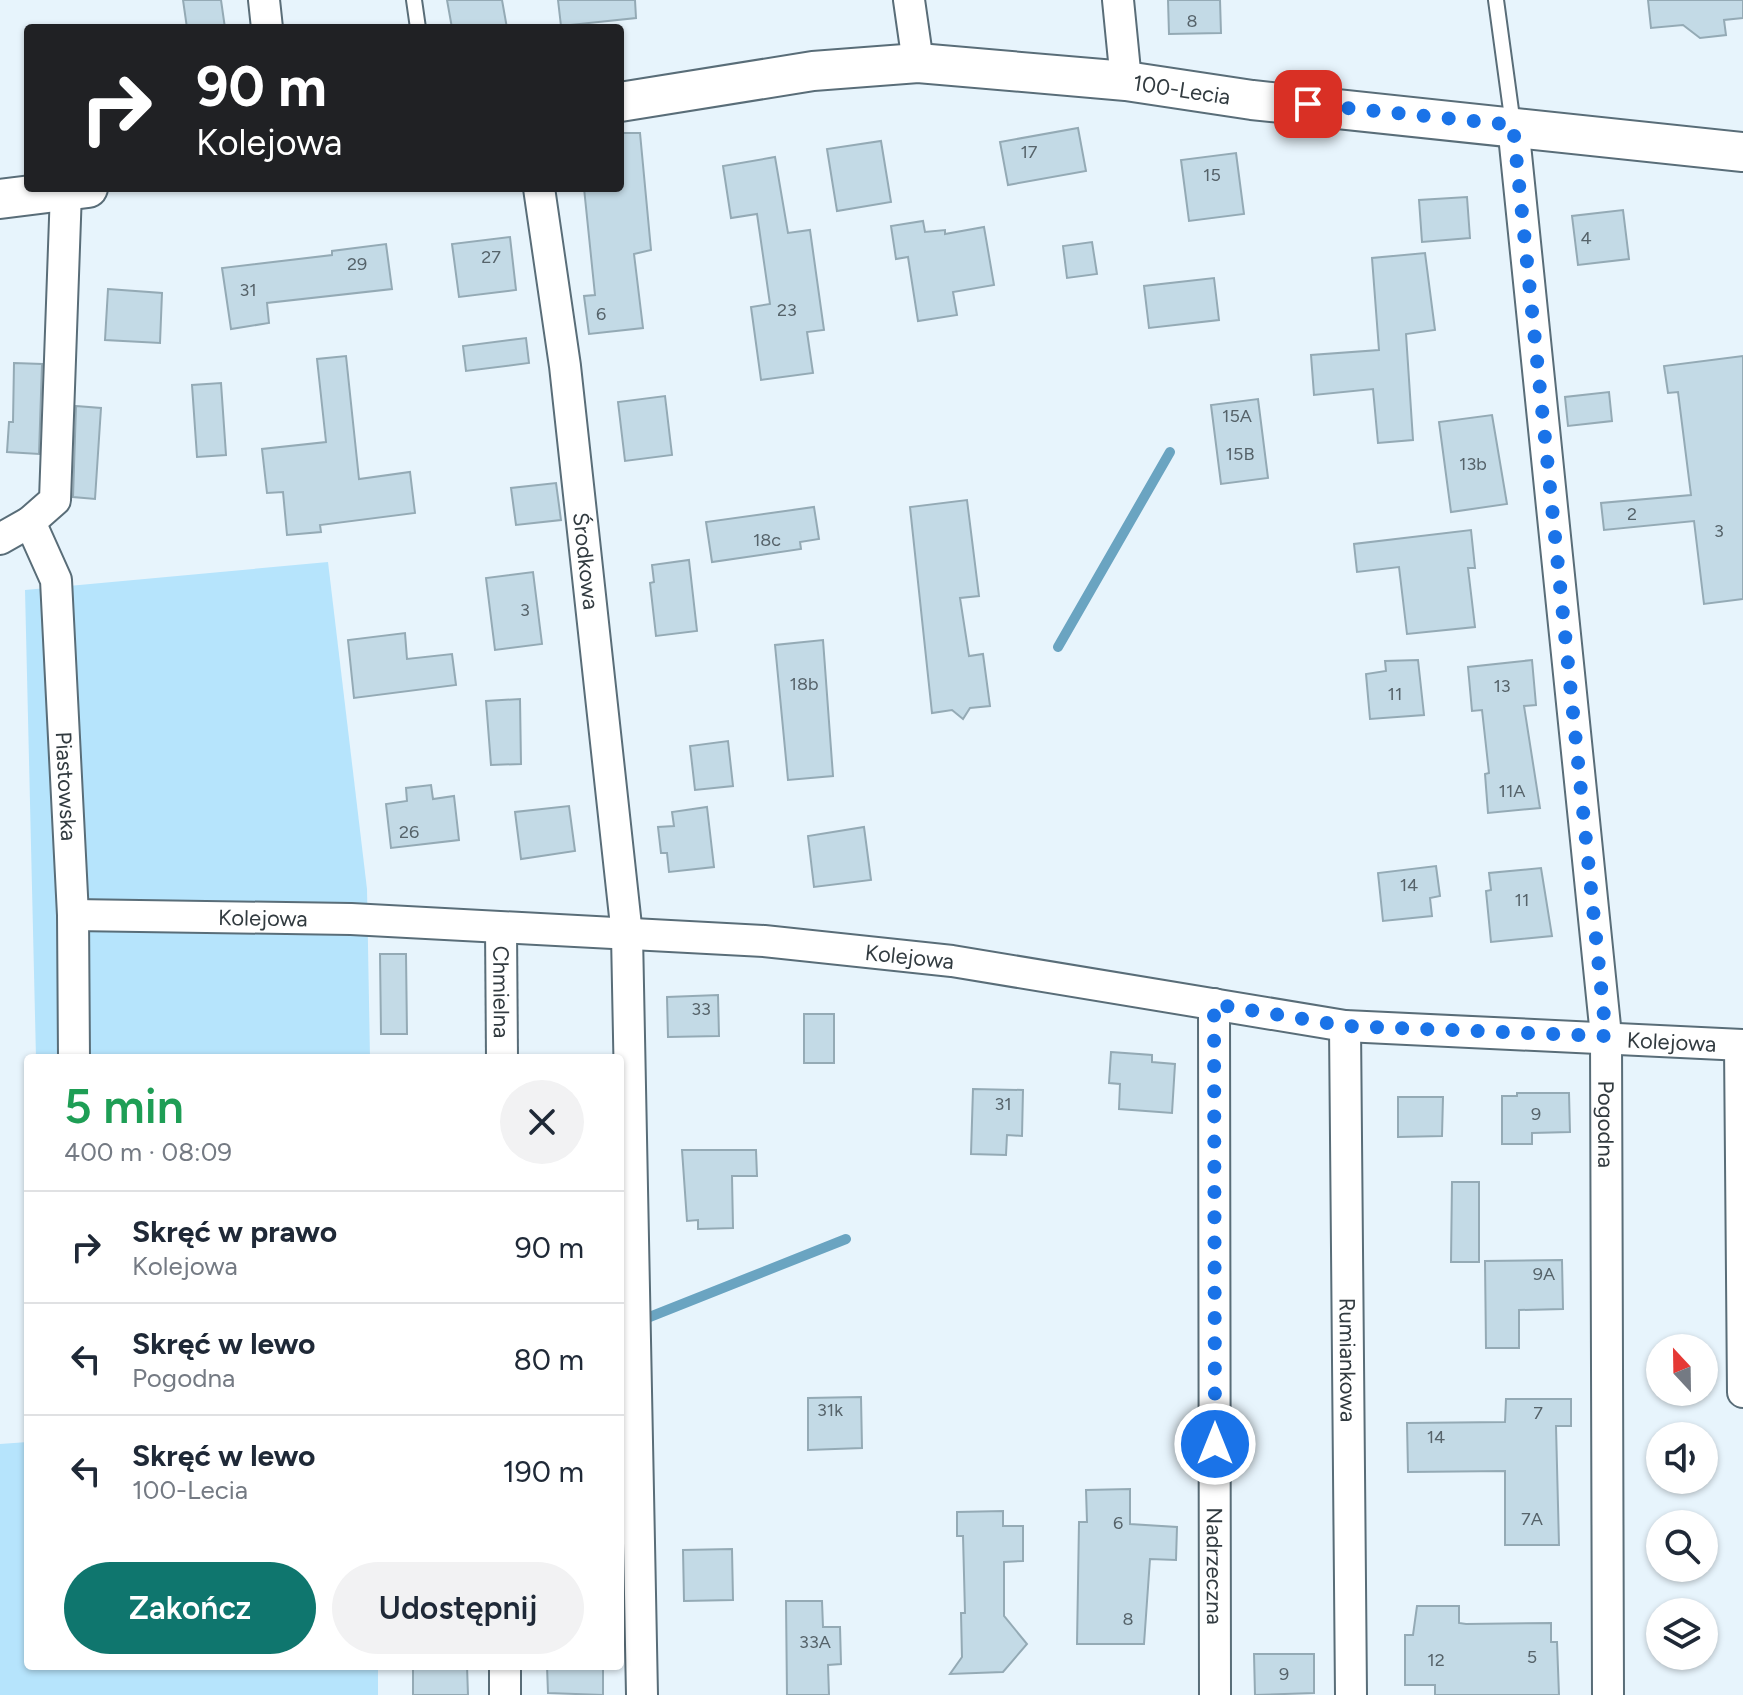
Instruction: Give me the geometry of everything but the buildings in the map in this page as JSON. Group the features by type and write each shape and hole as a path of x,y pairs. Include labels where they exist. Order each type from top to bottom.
{"street":[{"path":"264,0 267,24"},
{"path":"909,0 918,63"},
{"path":"1118,0 1126,81"},
{"name":"100-Lecia","path":"624,101 813,71 918,63 1126,81 1252,100 1513,125 1743,152"},
{"name":"Pogodna","path":"1513,125 1606,1036 1608,1695"},
{"path":"0,199 60,192"},
{"path":"0,539 30,522 55,500 77,192"},
{"name":"Środkowa","path":"540,192 565,366 627,935 642,1695"},
{"name":"Piastowska","path":"30,522 56,580 73,915 74,1054"},
{"name":"Kolejowa","path":"73,915 351,919 764,941 941,960 1345,1026 1606,1036 1741,1045"},
{"name":"Chmielna","path":"501,928 502,1054"},
{"name":"Nadrzeczna","path":"1214,1004 1215,1695"},
{"name":"Rumiankowa","path":"1345,1026 1351,1695"},
{"path":"1741,1045 1743,1392"},
{"path":"505,1670 505,1695"}],"lane":[{"path":"414,0 417,24"},
{"path":"1496,0 1513,125"}],"shaded area":[{"path":"328,562 367,889 370,1054 36,1054 25,590"},
{"path":"24,1442 24,1670 378,1670 378,1695 0,1695 0,1444"}],"waterway":[{"path":"1058,647 1170,452"},
{"path":"637,1322 846,1239"}],"route":[{"path":"1215,1444 1214,1004 1345,1026 1606,1036 1513,125 1308,104"}]}
